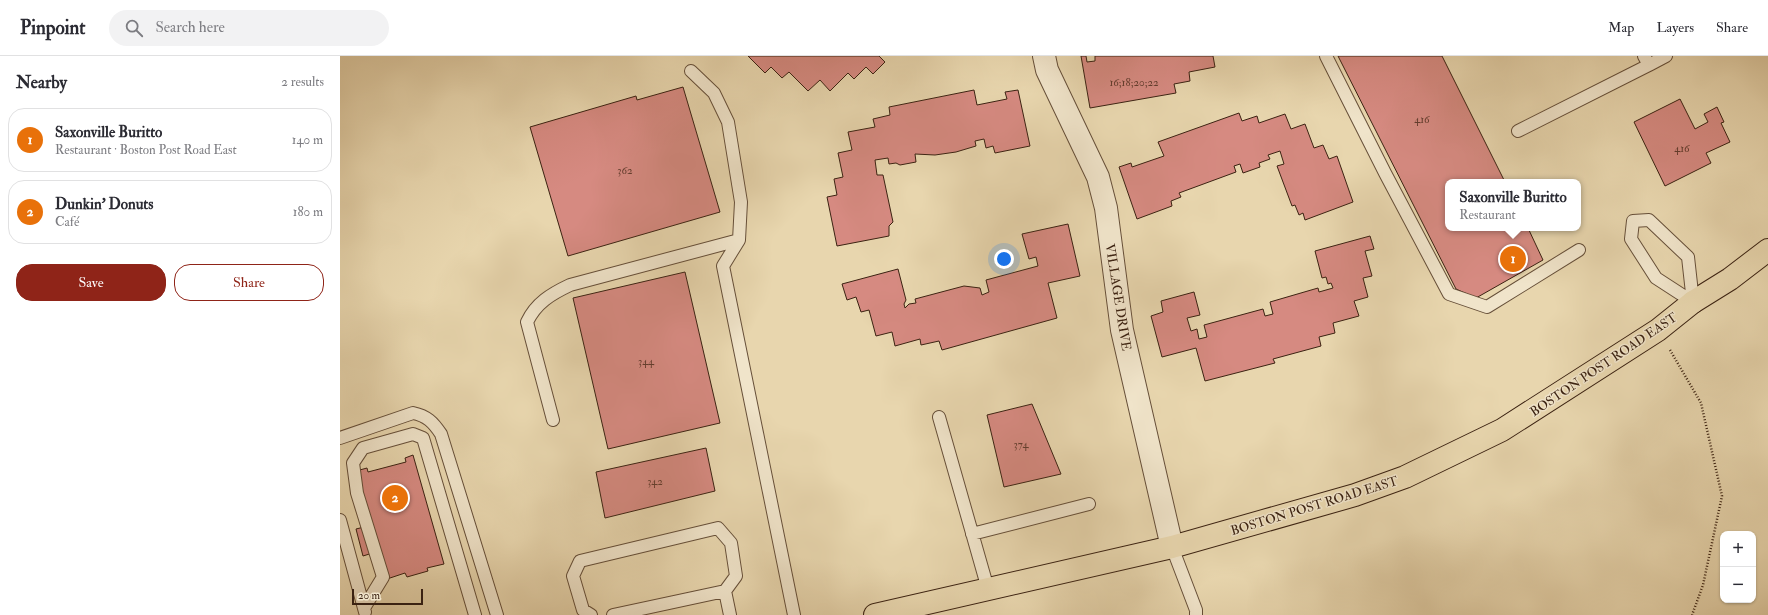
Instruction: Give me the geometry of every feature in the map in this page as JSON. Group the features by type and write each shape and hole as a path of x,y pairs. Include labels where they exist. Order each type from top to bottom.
{"main road":[{"name":"BOSTON POST ROAD EAST","path":"876,615 1172,547 1355,495 1405,477 1502,430 1658,330 1693,302 1730,279 1768,250"}],"street":[{"name":"VILLAGE DRIVE","path":"1044,56 1050,76 1098,177 1106,208 1122,330 1172,547"}],"lane":[{"path":"1326,56 1388,180 1449,294 1487,307 1579,250"},
{"path":"1518,131 1646,60 1666,56"},
{"path":"691,71 714,93 728,122 741,202 739,240 723,266 794,615"},
{"path":"1649,220 1688,257 1693,302 1656,278 1631,239 1633,221 1649,220"},
{"path":"553,420 527,322 532,310 550,294 570,285 739,240"},
{"path":"340,438 413,413 424,416 432,422 441,434 497,615"},
{"path":"939,417 988,589"},
{"path":"365,611 383,577 357,493 353,463 364,448 413,434 423,438 475,615"},
{"path":"972,534 1089,504"},
{"path":"340,520 365,611"},
{"path":"591,615 583,610 573,576 580,561 718,528 732,542 736,576 725,590 613,615"},
{"path":"1172,547 1196,610 1196,615"},
{"path":"725,590 730,615"}],"path":[{"path":"1658,330 1701,403 1722,496 1703,585 1692,615"}],"building":[{"path":"748,56 879,56 885,62 873,74 866,67 854,79 848,73 830,91 820,80 808,91 789,72 782,78 771,67 765,73"},
{"path":"1081,56 1086,56 1087,62 1095,61 1095,56 1213,56 1215,67 1189,72 1190,81 1174,84 1176,93 1090,108"},
{"path":"1338,56 1442,56 1504,179 1445,179 1445,231 1529,231 1543,260 1476,298 1456,289"},
{"path":"683,87 720,212 568,256 530,127 636,96 637,100"},
{"path":"974,90 977,105 1007,99 1005,92 1018,90 1030,146 995,153 993,146 986,148 984,139 975,141 976,146 956,152 935,155 915,154 916,162 900,165 896,163 889,164 888,158 875,160 877,175 883,175 893,222 889,226 889,236 837,246 827,197 837,195 834,179 843,177 838,153 852,150 848,132 875,127 873,119 890,115 889,107"},
{"path":"1680,99 1695,129 1708,122 1704,114 1717,107 1724,122 1721,123 1730,142 1706,153 1711,163 1665,186 1634,122"},
{"path":"1239,113 1242,121 1257,116 1259,123 1285,114 1291,129 1305,124 1314,148 1323,145 1329,159 1337,156 1353,202 1305,220 1303,213 1299,215 1295,205 1292,206 1277,166 1284,164 1280,151 1268,155 1270,159 1259,163 1260,167 1243,173 1240,164 1234,166 1236,172 1179,193 1181,197 1171,201 1172,206 1137,219 1119,167 1131,163 1132,167 1164,156 1158,142"},
{"path":"1068,224 1080,276 1048,283 1057,318 942,350 939,341 921,345 920,339 895,346 892,332 876,336 869,310 861,312 856,297 847,300 842,284 898,269 906,300 904,304 905,308 909,304 916,303 915,299 964,286 980,288 982,295 989,292 986,280 1038,266 1036,257 1029,259 1022,234"},
{"path":"1370,236 1374,249 1365,251 1372,276 1363,278 1368,297 1354,301 1359,316 1333,323 1335,333 1319,337 1321,346 1273,359 1275,363 1205,381 1196,348 1162,357 1151,316 1163,312 1161,301 1194,292 1200,315 1187,318 1191,331 1197,329 1199,339 1207,337 1204,325 1263,309 1265,316 1273,314 1270,302 1318,288 1319,292 1333,288 1331,283 1328,284 1326,277 1322,278 1315,251"},
{"path":"685,272 720,423 608,449 573,298"},
{"path":"1032,404 1061,474 1004,487 987,415"},
{"path":"706,448 715,491 605,518 596,472"},
{"path":"413,455 444,564 427,568 428,571 407,577 405,573 387,579 379,551 363,556 356,529 372,525 356,471 367,468 368,472 406,462 405,458"}],"place":[{"name":"Saxonville Buritto","path":"1513,259"},
{"name":"Dunkin' Donuts","path":"395,498"}]}
